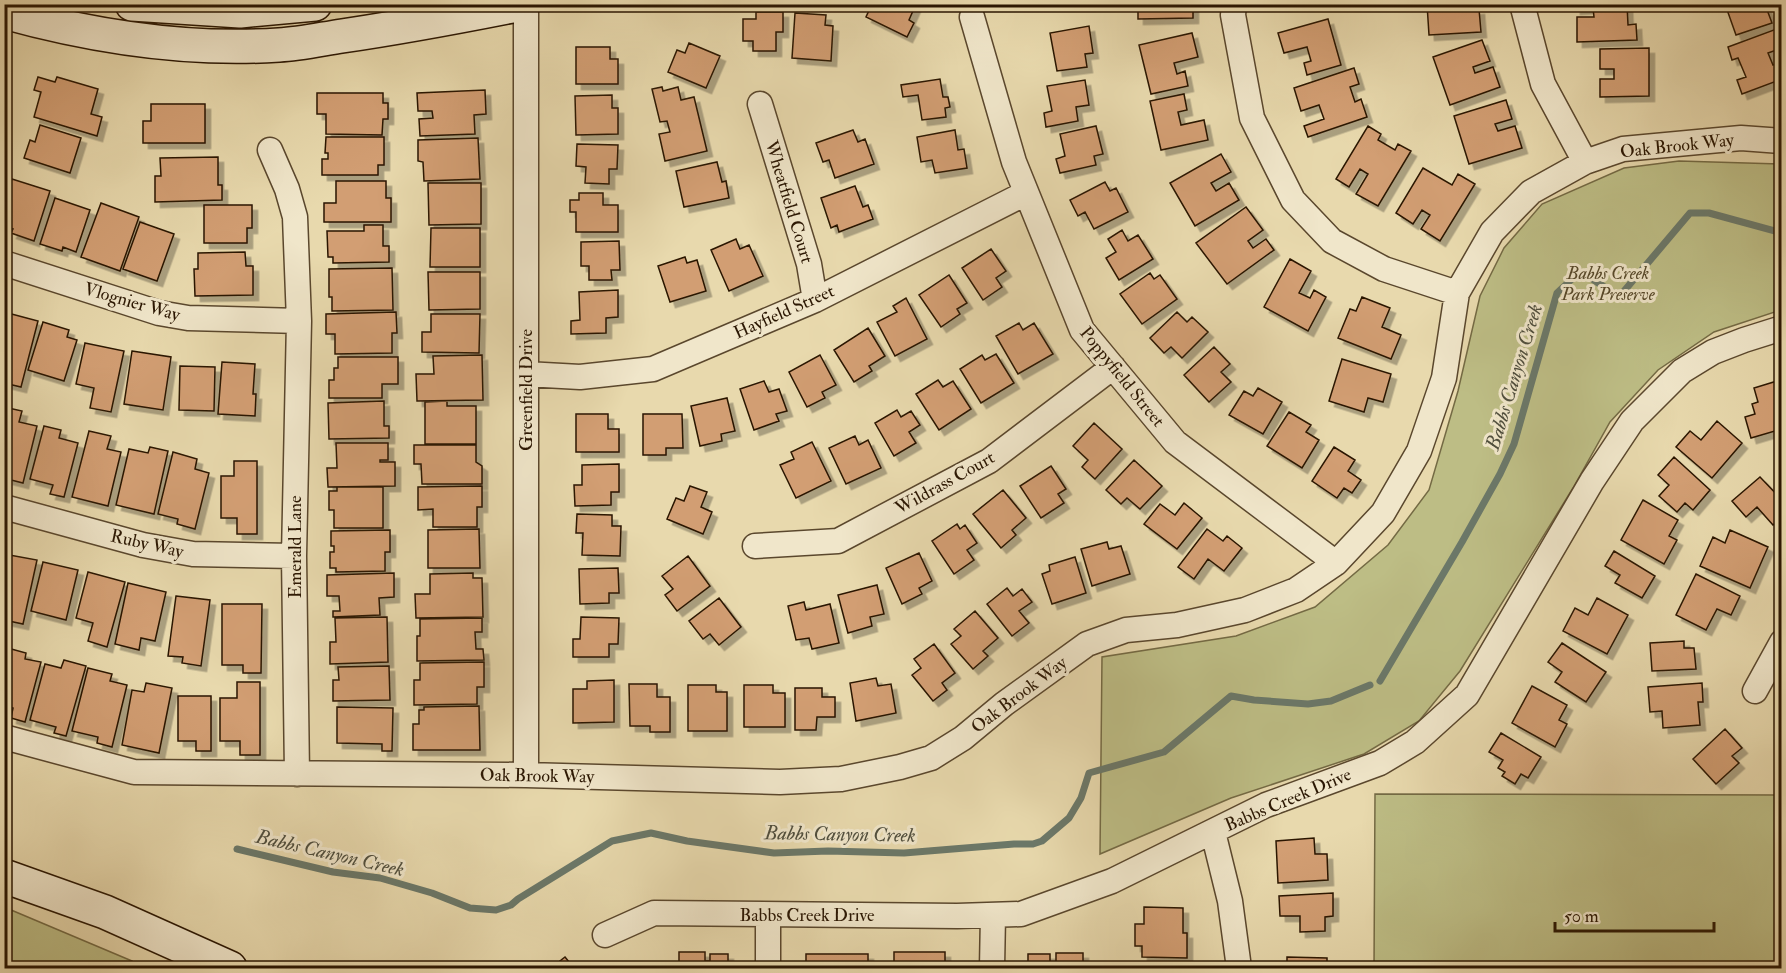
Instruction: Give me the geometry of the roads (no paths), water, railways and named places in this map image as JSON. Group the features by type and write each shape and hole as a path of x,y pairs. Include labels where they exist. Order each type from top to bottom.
{"street":[{"path":"132,4 240,10 315,4"},
{"path":"4,12 102,35 151,42 217,47 282,45 386,30 524,4"},
{"name":"Greenfield Drive","path":"524,4 526,775"},
{"path":"1234,4 1233,15 1252,118 1293,200 1332,241 1384,269 1457,293"},
{"path":"1522,4 1543,84 1585,162"},
{"name":"Poppyfield Street","path":"972,17 1014,162 1082,330 1175,442 1336,563"},
{"name":"Wheatfield Court","path":"760,104 809,264 815,300"},
{"name":"Oak Brook Way","path":"4,737 134,772 526,775 780,782 841,779 931,758 963,738 1004,704 1087,644 1126,630 1177,625 1245,610 1296,590 1336,563 1383,513 1419,451 1444,378 1457,293 1492,232 1531,192 1585,162 1623,149 1741,138 1782,141"},
{"name":"Emerald Lane","path":"270,150 296,217 299,321 294,556 297,774"},
{"name":"Hayfield Street","path":"526,374 580,377 653,369 815,300 1026,193"},
{"name":"Vlognier Way","path":"4,263 159,313 188,318 299,321"},
{"name":"Babbs Creek Drive","path":"605,935 654,914 1021,914 1112,881 1266,805 1380,763 1415,742 1467,695 1592,482 1632,421 1683,371 1744,339 1782,328"},
{"name":"Wildrass Court","path":"755,546 838,541 989,461 1113,368"},
{"name":"Ruby Way","path":"4,507 143,545 193,554 294,556"},
{"path":"1755,691 1782,642"},
{"path":"1213,832 1230,901 1239,969"},
{"path":"4,876 105,912 230,969"},
{"path":"768,915 768,969"},
{"path":"992,969 993,915"}],"waterway":[{"name":"Babbs Canyon Creek","path":"1380,681 1462,542 1514,444 1557,293 1573,278 1588,276 1619,297 1690,213 1709,213 1782,233"},
{"name":"Babbs Canyon Creek","path":"237,849 333,872 380,878 432,893 470,908 496,910 511,905 612,841 651,833 687,841 774,853 828,851 904,853 1033,844 1042,841 1069,818 1081,798 1089,773 1164,752 1231,696 1308,704 1331,701 1370,685"}],"park label":[{"name":"Babbs Creek Park Preserve","path":"1608,283"}]}
